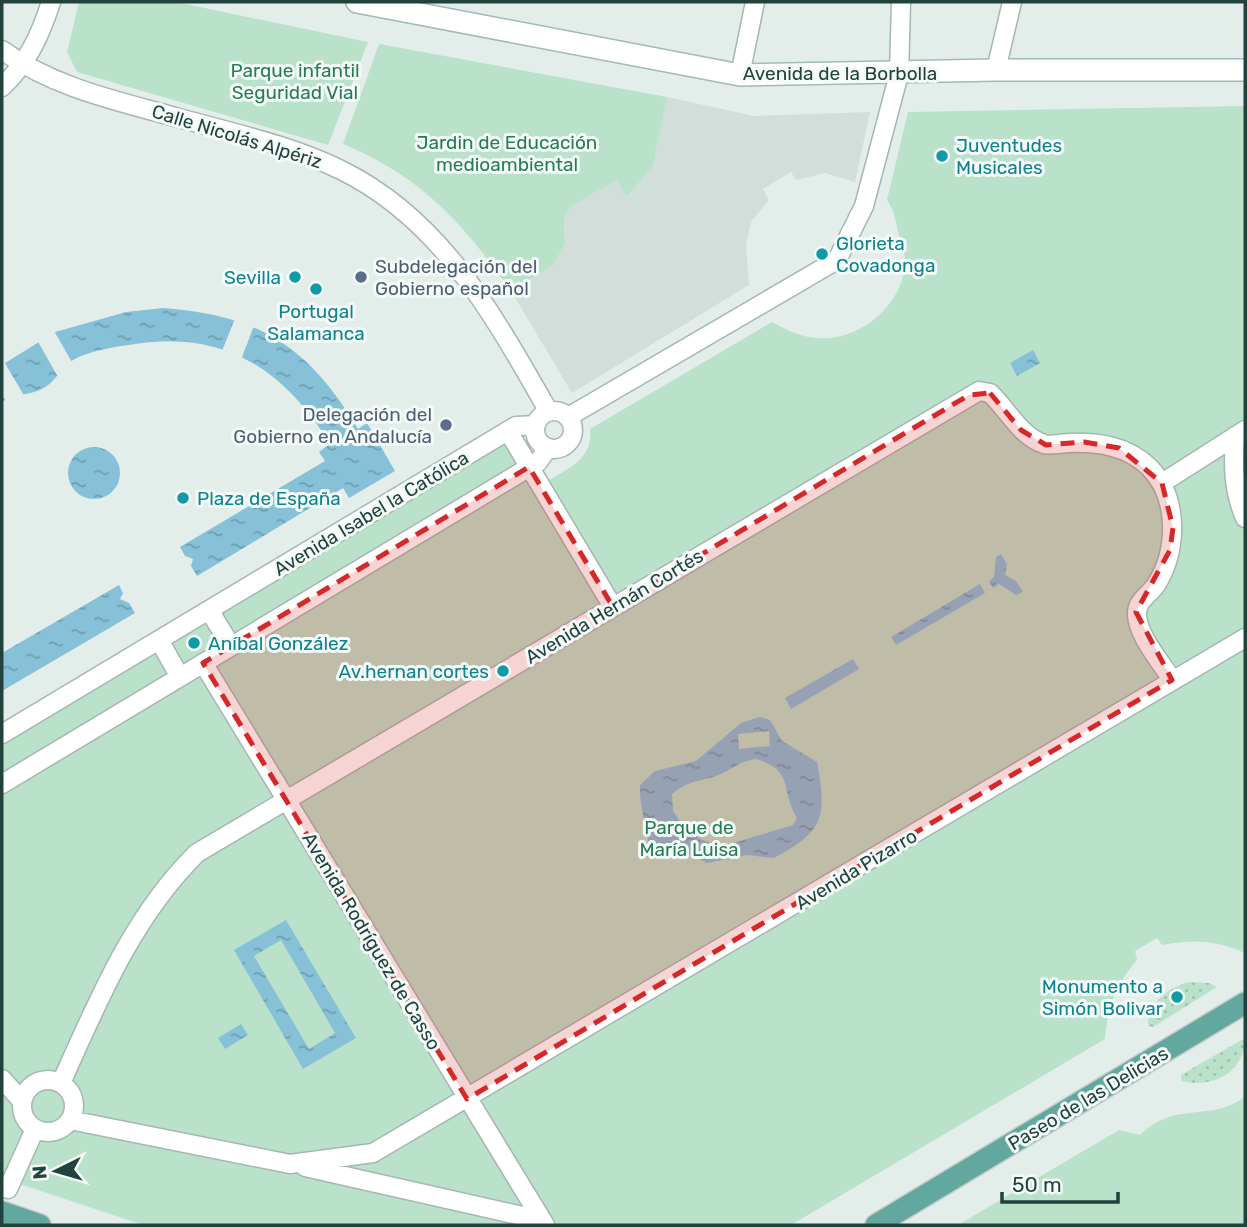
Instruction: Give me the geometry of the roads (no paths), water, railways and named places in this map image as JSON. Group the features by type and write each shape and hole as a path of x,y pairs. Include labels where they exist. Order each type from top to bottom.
{"main road":[{"name":"Avenida de la Borbolla","path":"357,2 740,75 899,74 996,70 1245,70"},
{"name":"Paseo de las Delicias","path":"868,1225 885,1219 1245,1003"},
{"path":"2,1212 40,1225"}],"street":[{"path":"2,87 24,66 41,32 51,2"},
{"path":"740,75 755,2"},
{"path":"568,417 837,260 864,206 899,74 901,2"},
{"path":"996,70 1012,2"},
{"path":"2,50 24,66"},
{"path":"2,63 24,66"},
{"name":"Calle Nicolás Alpériz","path":"24,66 80,90 305,155 344,171 381,194 418,224 459,265 496,320 543,419"},
{"name":"Avenida Hernán Cortés","path":"61,1083 122,955 156,897 197,853 979,391 990,393 1021,430 1046,445 1084,442 1119,448 1142,462 1162,483"},
{"path":"559,412 568,417 573,429 570,441 560,448 548,448 538,439 543,419 559,412"},
{"name":"Avenida Isabel la Católica","path":"159,640 516,426 543,419"},
{"path":"508,431 613,607"},
{"path":"1172,680 1139,624 1136,612 1143,597 1155,586 1170,550 1173,528 1170,502 1162,483 1240,433"},
{"path":"1240,433 1232,470 1238,502 1245,518"},
{"path":"2,784 538,462 548,448"},
{"path":"209,610 231,646"},
{"name":"Avenida Pizarro","path":"290,1164 373,1153 1245,638"},
{"path":"2,734 159,640 180,677"},
{"name":"Avenida Rodríguez de Casso","path":"204,663 542,1223"},
{"path":"2,1079 22,1101"},
{"path":"42,1080 61,1083 68,1088 74,1104 70,1120 51,1132 35,1129 24,1117 22,1101 26,1092 42,1080"},
{"path":"70,1120 290,1164 542,1223"},
{"path":"8,1189 35,1129"}],"water":[{"path":"163,308 227,318 254,327 278,340 300,356 320,376 358,429 367,423 395,471 349,498 343,488 197,576 191,566 193,559 185,556 180,547 325,461 319,452 330,444 293,395 272,376 249,361 224,350 197,343 167,341 135,344 103,349 80,357 69,363 42,389 2,402 2,365 55,332 126,312"},
{"path":"1033,350 1040,363 1017,376 1010,363"},
{"path":"94,447 113,454 120,473 113,492 94,499 75,492 68,473 75,454"},
{"path":"1001,554 1007,564 1005,575 1016,581 1023,592 1016,595 999,584 993,588 989,581 994,577 996,557"},
{"path":"980,584 985,593 896,645 891,637"},
{"path":"119,585 123,593 120,599 129,603 135,613 2,691 2,653"},
{"path":"853,659 859,669 791,709 785,698"},
{"path":"760,717 770,720 782,741 817,762 822,796 821,809 813,830 774,858 747,855 707,863 691,855 671,853 649,844 640,785 655,771 696,761 741,723","holes":["769,731 770,746 739,749 738,734","756,759 782,775 797,818 793,825 720,847 701,839 682,824 673,811 672,794 694,782"]},
{"path":"286,920 356,1038 303,1069 234,950","holes":["281,940 335,1033 309,1049 254,956"]},
{"path":"241,1024 248,1035 225,1049 218,1038"}],"place":[{"name":"Juventudes Musicales","path":"942,156"},
{"name":"Glorieta Covadonga","path":"822,254"},
{"name":"Sevilla","path":"295,277"},
{"name":"Subdelegación del Gobierno español","path":"361,277"},
{"name":"Portugal Salamanca","path":"316,289"},
{"name":"Delegación del Gobierno en Andalucía","path":"446,425"},
{"name":"Plaza de España","path":"183,498"},
{"name":"Aníbal González","path":"194,643"},
{"name":"Av.hernan cortes","path":"503,671"},
{"name":"Monumento a Simón Bolivar","path":"1177,997"}],"park label":[{"name":"Parque infantil Seguridad Vial","path":"295,81"},
{"name":"Jardin de Educación medioambiental","path":"507,153"},
{"name":"Parque de María Luisa","path":"689,838"}]}
